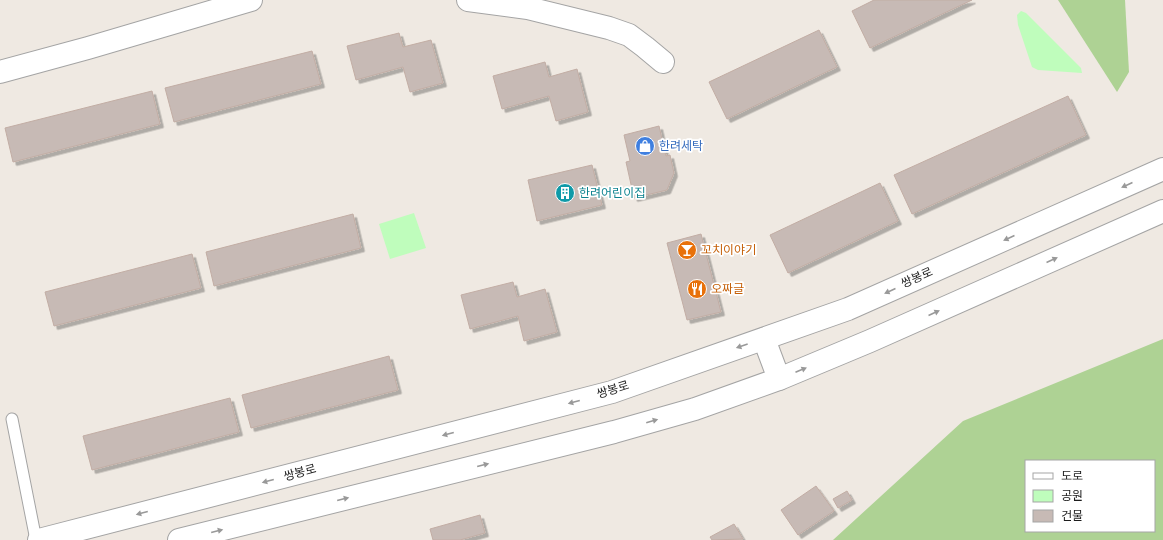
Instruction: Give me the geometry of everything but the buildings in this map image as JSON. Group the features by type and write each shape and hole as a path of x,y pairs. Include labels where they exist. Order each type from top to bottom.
{"street":[{"path":"0,72 251,0"},
{"path":"468,0 528,8 609,28 629,35 663,62"},
{"name":"쌍봉로","path":"39,540 612,392 848,309 1163,169"},
{"path":"179,540 614,432 695,408 778,379 870,341 1163,211"},
{"path":"764,339 778,379"}],"lane":[{"path":"12,419 36,540"}],"green space":[{"path":"1058,0 1125,0 1129,72 1117,92"},
{"path":"1021,11 1026,13 1081,68 1082,73 1038,70 1032,67 1018,25 1017,15"},
{"path":"414,213 426,248 390,259 379,224"},
{"path":"1163,339 1163,540 833,540 963,421"}],"place":[{"name":"한려세탁","path":"645,146"},
{"name":"한려어린이집","path":"565,193"},
{"name":"꼬치이야기","path":"687,250"},
{"name":"오짜글","path":"697,289"}]}
